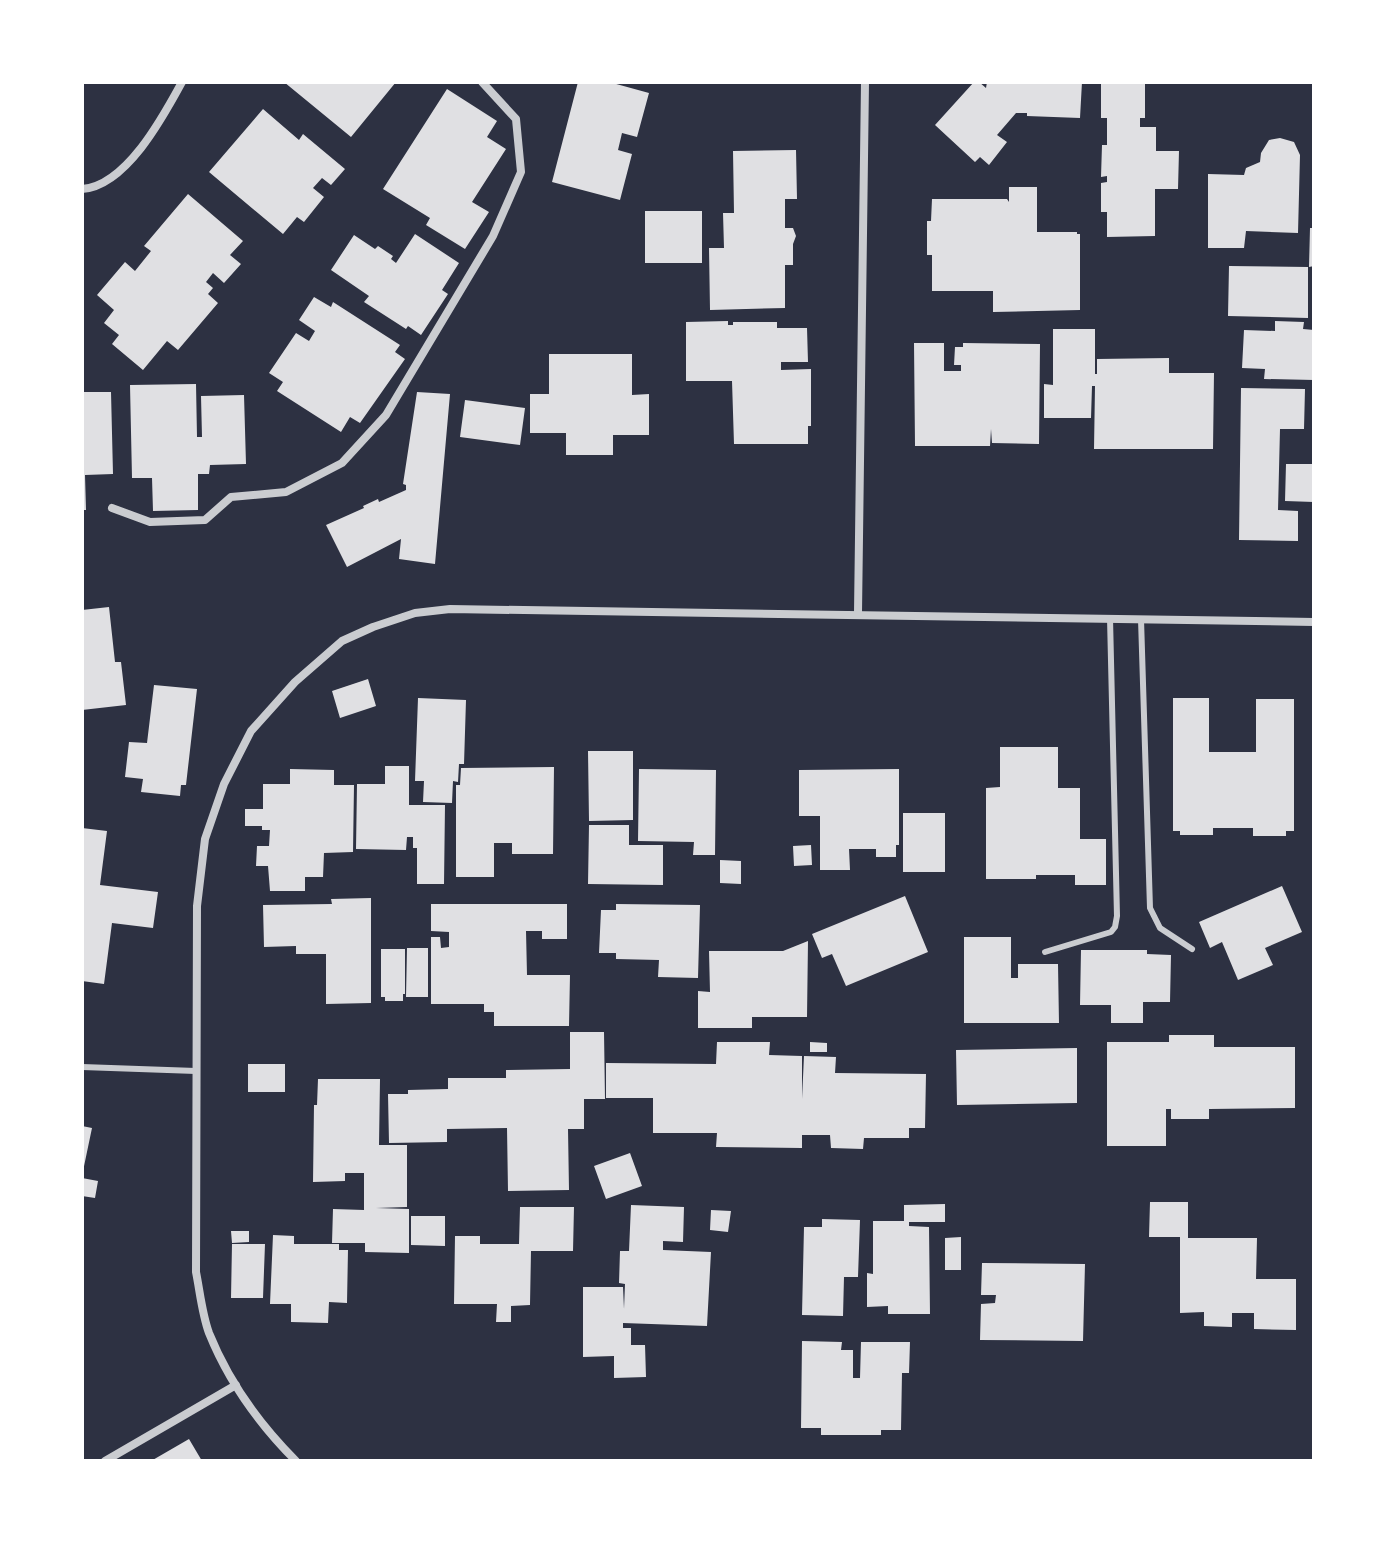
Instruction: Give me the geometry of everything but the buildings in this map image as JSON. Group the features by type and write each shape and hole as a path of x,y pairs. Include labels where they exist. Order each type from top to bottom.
{"street":[{"path":"82,189 89,189 116,175 144,143 182,82"},
{"path":"112,508 150,522 205,520 231,497 286,492 342,463 386,415 493,236 521,172 516,119 482,82"},
{"path":"858,613 865,82"},
{"path":"296,1461 225,1368 208,1330 196,1272 197,906 205,839 224,784 251,731 295,682 342,641 415,613 450,609 1314,622"},
{"path":"105,1461 236,1385"},
{"path":"282,1461 288,1453"}],"lane":[{"path":"1045,952 1111,932 1115,927 1110,618"},
{"path":"1141,619 1150,908 1160,928 1192,949"},
{"path":"82,1067 196,1071"}]}
